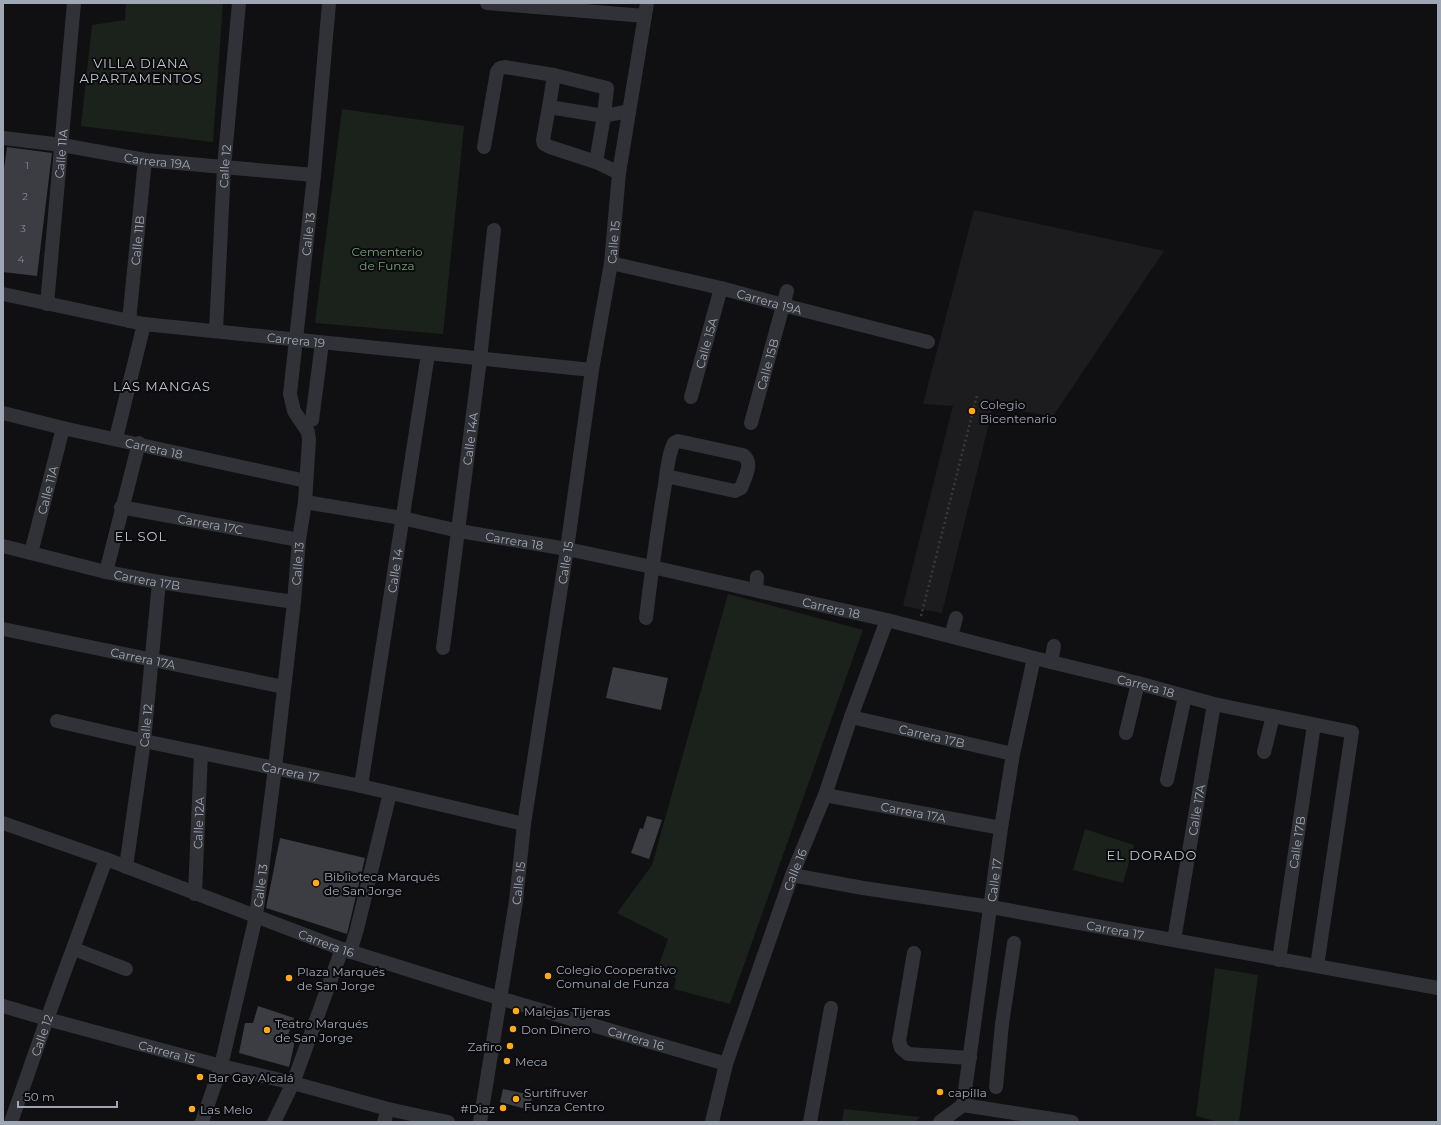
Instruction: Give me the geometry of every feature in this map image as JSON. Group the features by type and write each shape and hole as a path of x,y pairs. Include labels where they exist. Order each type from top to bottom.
{"street":[{"name":"Calle 11A","path":"47,304 74,3"},
{"name":"Calle 12","path":"216,331 224,167 239,3"},
{"name":"Calle 13","path":"202,1122 221,1066 256,916 294,602 299,540 306,502 309,440 308,432 294,411 290,394 314,175 329,3"},
{"path":"487,3 646,9"},
{"name":"Calle 15","path":"480,1122 516,901 524,824 567,549 592,370 611,263 619,173 646,9"},
{"path":"484,147 497,72 500,68 505,67 554,75 607,88 596,162"},
{"path":"554,75 543,140 544,144 596,162 619,173"},
{"path":"549,107 604,116 629,111"},
{"name":"Carrera 19A","path":"3,138 62,145 145,160 314,175"},
{"name":"Calle 11B","path":"129,321 145,160"},
{"name":"Calle 14A","path":"443,648 480,359 494,230"},
{"name":"Carrera 19A","path":"611,263 721,288 783,306 928,342"},
{"name":"Calle 15A","path":"691,397 721,288"},
{"name":"Calle 15B","path":"751,423 787,291"},
{"name":"Carrera 19","path":"3,294 144,324 592,370"},
{"path":"116,438 144,324"},
{"path":"312,420 322,343"},
{"name":"Calle 14","path":"361,786 428,354"},
{"name":"Carrera 18","path":"3,413 63,428 139,443 306,481"},
{"name":"Calle 11A","path":"31,553 63,428"},
{"path":"646,618 666,476 671,448 674,443 678,441 743,455 747,458 749,464 741,488 735,491 666,476"},
{"path":"106,572 139,443"},
{"name":"Carrera 18","path":"306,502 402,518 459,531 567,549 652,567 757,584 887,620 1138,683 1214,704 1352,732 1318,966"},
{"name":"Carrera 17C","path":"122,507 299,540"},
{"name":"Carrera 17B","path":"3,546 106,572 159,582 294,602"},
{"name":"Calle 12","path":"126,867 144,741 159,582"},
{"path":"951,636 956,618"},
{"name":"Calle 16","path":"712,1122 726,1064 792,875 825,795 851,717 887,620"},
{"name":"Carrera 17A","path":"3,629 284,687"},
{"path":"1051,662 1054,646"},
{"name":"Calle 17","path":"963,1105 970,1058 981,1023 991,907 1001,828 1013,754 1034,658"},
{"path":"1126,733 1138,683"},
{"path":"1167,780 1185,696"},
{"name":"Calle 17A","path":"1174,940 1214,704"},
{"path":"1264,752 1273,716"},
{"name":"Carrera 17B","path":"851,717 1013,754"},
{"name":"Carrera 17","path":"57,721 144,741 361,786 524,824"},
{"name":"Calle 17B","path":"1279,960 1314,725"},
{"name":"Calle 12A","path":"195,894 201,753"},
{"path":"274,1122 293,1083 346,950 357,930 390,793"},
{"name":"Carrera 17A","path":"825,795 1001,828"},
{"name":"Carrera 16","path":"3,823 106,859 346,950 499,998 726,1064"},
{"name":"Calle 12","path":"11,1122 106,859"},
{"name":"Carrera 17","path":"792,875 863,888 991,907 1438,988"},
{"path":"996,1087 1002,1024 1014,943"},
{"path":"74,949 126,969"},
{"path":"914,953 899,1041 901,1048 908,1054 970,1058"},
{"name":"Carrera 15","path":"3,1006 221,1066 293,1083 386,1116 448,1122"},
{"path":"810,1122 831,1008"},
{"path":"940,1122 963,1105 1022,1118 1072,1122"}],"path":[{"path":"923,610 976,395"}],"shaded area":[{"name":"Colegio Bicentenario","path":"974,210 1164,251 1053,416 993,407 942,613 903,606 953,406 923,404"}],"green space":[{"path":"126,3 223,3 213,142 81,126 92,25 125,20"},
{"name":"Cementerio de Funza","path":"342,109 464,126 443,334 315,323"},
{"path":"728,594 863,630 730,1004 674,989 676,978 658,968 668,939 617,913 652,865"},
{"path":"1085,829 1134,845 1123,883 1073,870"},
{"path":"1215,968 1258,975 1239,1122 1219,1122 1196,1116"},
{"path":"844,1109 920,1117 914,1122 842,1122"}],"building":[{"path":"7,147 52,153 37,276 3,272 3,176"},
{"path":"613,667 668,678 661,710 606,698"},
{"path":"647,816 662,820 649,859 631,853 640,828 643,829"},
{"name":"Biblioteca Marqués de San Jorge","path":"280,838 365,858 347,934 266,908"},
{"name":"Teatro Marqués de San Jorge","path":"258,1006 294,1018 287,1038 295,1041 289,1067 239,1053 245,1023 253,1023"},
{"name":"Surtifruver Funza Centro","path":"503,1089 532,1095 530,1110 500,1102"}],"place":[{"name":"Colegio Bicentenario","path":"972,411"},
{"name":"Biblioteca Marqués de San Jorge","path":"316,883"},
{"name":"Colegio Cooperativo Comunal de Funza","path":"548,976"},
{"name":"Plaza Marqués de San Jorge","path":"289,978"},
{"name":"Malejas Tijeras","path":"516,1011"},
{"name":"Don Dinero","path":"513,1029"},
{"name":"Teatro Marqués de San Jorge","path":"267,1030"},
{"name":"Zafiro","path":"510,1046"},
{"name":"Meca","path":"507,1061"},
{"name":"Bar Gay Alcalá","path":"200,1077"},
{"name":"capilla","path":"940,1092"},
{"name":"Surtifruver Funza Centro","path":"516,1099"},
{"name":"#Diaz","path":"503,1108"},
{"name":"Las Melo","path":"192,1109"}],"district":[{"name":"VILLA DIANA APARTAMENTOS","path":"141,70"},
{"name":"LAS MANGAS","path":"162,386"},
{"name":"EL SOL","path":"141,536"},
{"name":"EL DORADO","path":"1152,855"}]}
